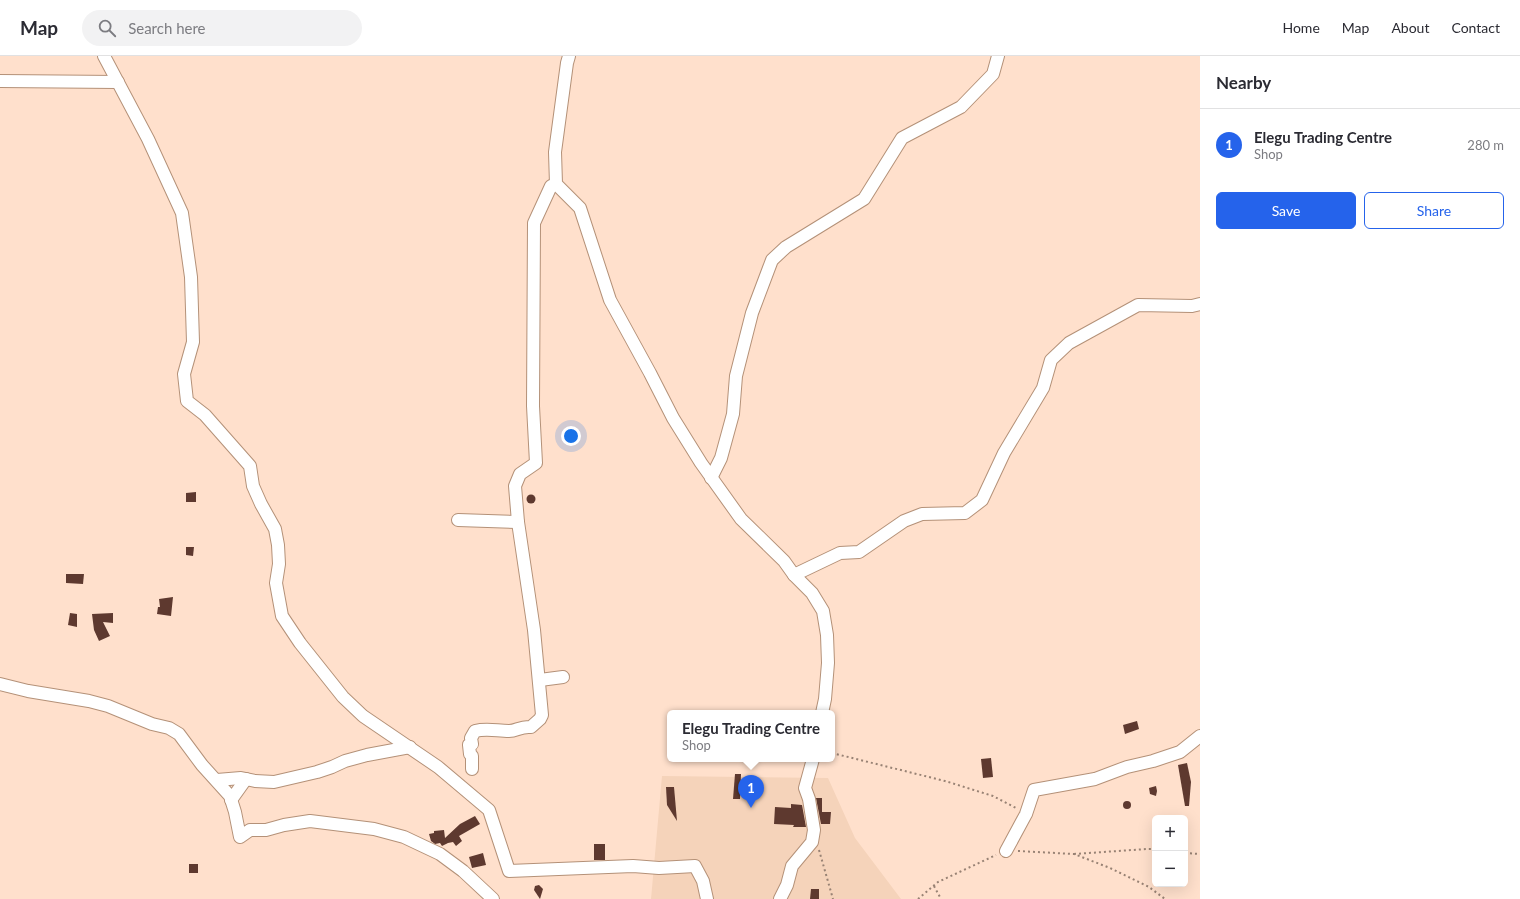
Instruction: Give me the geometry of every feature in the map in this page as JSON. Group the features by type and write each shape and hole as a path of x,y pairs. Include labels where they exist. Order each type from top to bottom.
{"street":[{"path":"104,56 148,139 182,213 191,277 193,342 184,374 187,401 205,415 250,466 253,486 275,529 279,564 276,583 282,616 300,643 343,698 363,716 438,766 489,810 509,871 633,866 659,868 695,866 708,899"},
{"path":"569,56 555,152 556,184 580,208 610,300 673,418 711,478 741,519 784,561 794,575 812,593 823,611 827,635 828,663 823,710"},
{"path":"711,478 721,458 733,414 736,376 752,313 772,260 786,247 864,199 902,138 961,107 993,74 998,56"},
{"path":"0,81 118,82"},
{"path":"472,769 472,756 470,754 469,746 472,744 471,738 475,731 486,729 511,731 523,726 531,727 540,719 542,715 540,680 518,522 515,486 520,474 536,463 533,406 534,223 551,186 556,184"},
{"path":"794,575 840,553 858,552 904,521 922,514 965,513 982,500 1004,453 1043,388 1051,360 1069,342 1138,305 1192,306 1200,304"},
{"path":"458,520 518,522"},
{"path":"540,680 563,677"},
{"path":"0,684 28,691 89,701 108,706 152,724 169,728 179,734 202,765 230,796 240,837 250,830 266,830 284,825 310,821 374,830 404,837 440,854 463,871 493,899"},
{"path":"1006,851 1026,814 1034,790 1095,779 1127,767 1153,761 1180,752 1200,736"},
{"path":"217,780 241,778 274,782 294,779 345,761 367,755 410,747"},
{"path":"780,899 787,885 792,866 812,842 814,830 805,788 812,762"},
{"path":"231,800 246,779"}],"path":[{"path":"835,754 945,781 993,796 1026,814"},
{"path":"814,830 833,899"},
{"path":"918,899 938,882 1006,851 1074,854 1152,849"},
{"path":"1188,852 1200,854"},
{"path":"1074,854 1117,871 1149,887 1165,899"},
{"path":"934,886 941,899"}],"shaded area":[{"path":"662,776 828,778 855,838 901,899 651,899"}],"building":[{"path":"196,492 196,502 186,502 186,493"},
{"path":"531,494 536,499 531,504 526,499"},
{"path":"186,547 194,547 193,556 186,555"},
{"path":"66,574 84,574 83,584 66,583"},
{"path":"173,597 171,616 157,614 158,607 160,607 159,599"},
{"path":"70,613 77,614 77,627 68,625"},
{"path":"113,613 113,623 103,622 110,636 99,641 94,630 92,614"},
{"path":"1137,721 1139,729 1125,734 1123,725"},
{"path":"991,758 993,777 983,778 981,759"},
{"path":"1187,763 1191,782 1189,806 1185,806 1178,765"},
{"path":"735,774 741,774 740,799 733,799"},
{"path":"1156,786 1156,796 1150,794 1149,788"},
{"path":"666,787 674,787 677,821 667,805"},
{"path":"816,798 822,798 822,812 831,812 830,824 821,824"},
{"path":"1125,801 1129,801 1131,805 1129,809 1125,809 1123,807 1123,803"},
{"path":"791,804 802,805 806,827 793,827 794,825 774,824 775,807 791,808"},
{"path":"475,816 480,824 459,836 462,841 456,846 453,842 442,846 440,843 435,844 431,841 429,834 434,833 434,831 444,830 445,838 460,824"},
{"path":"594,844 605,844 605,860 594,860"},
{"path":"483,853 486,865 472,868 469,857"},
{"path":"189,864 198,864 198,873 189,873"},
{"path":"539,885 543,889 540,899 534,890 535,886"},
{"path":"811,889 819,889 819,899 810,899"}],"place":[{"name":"Elegu Trading Centre","path":"751,808"}]}
